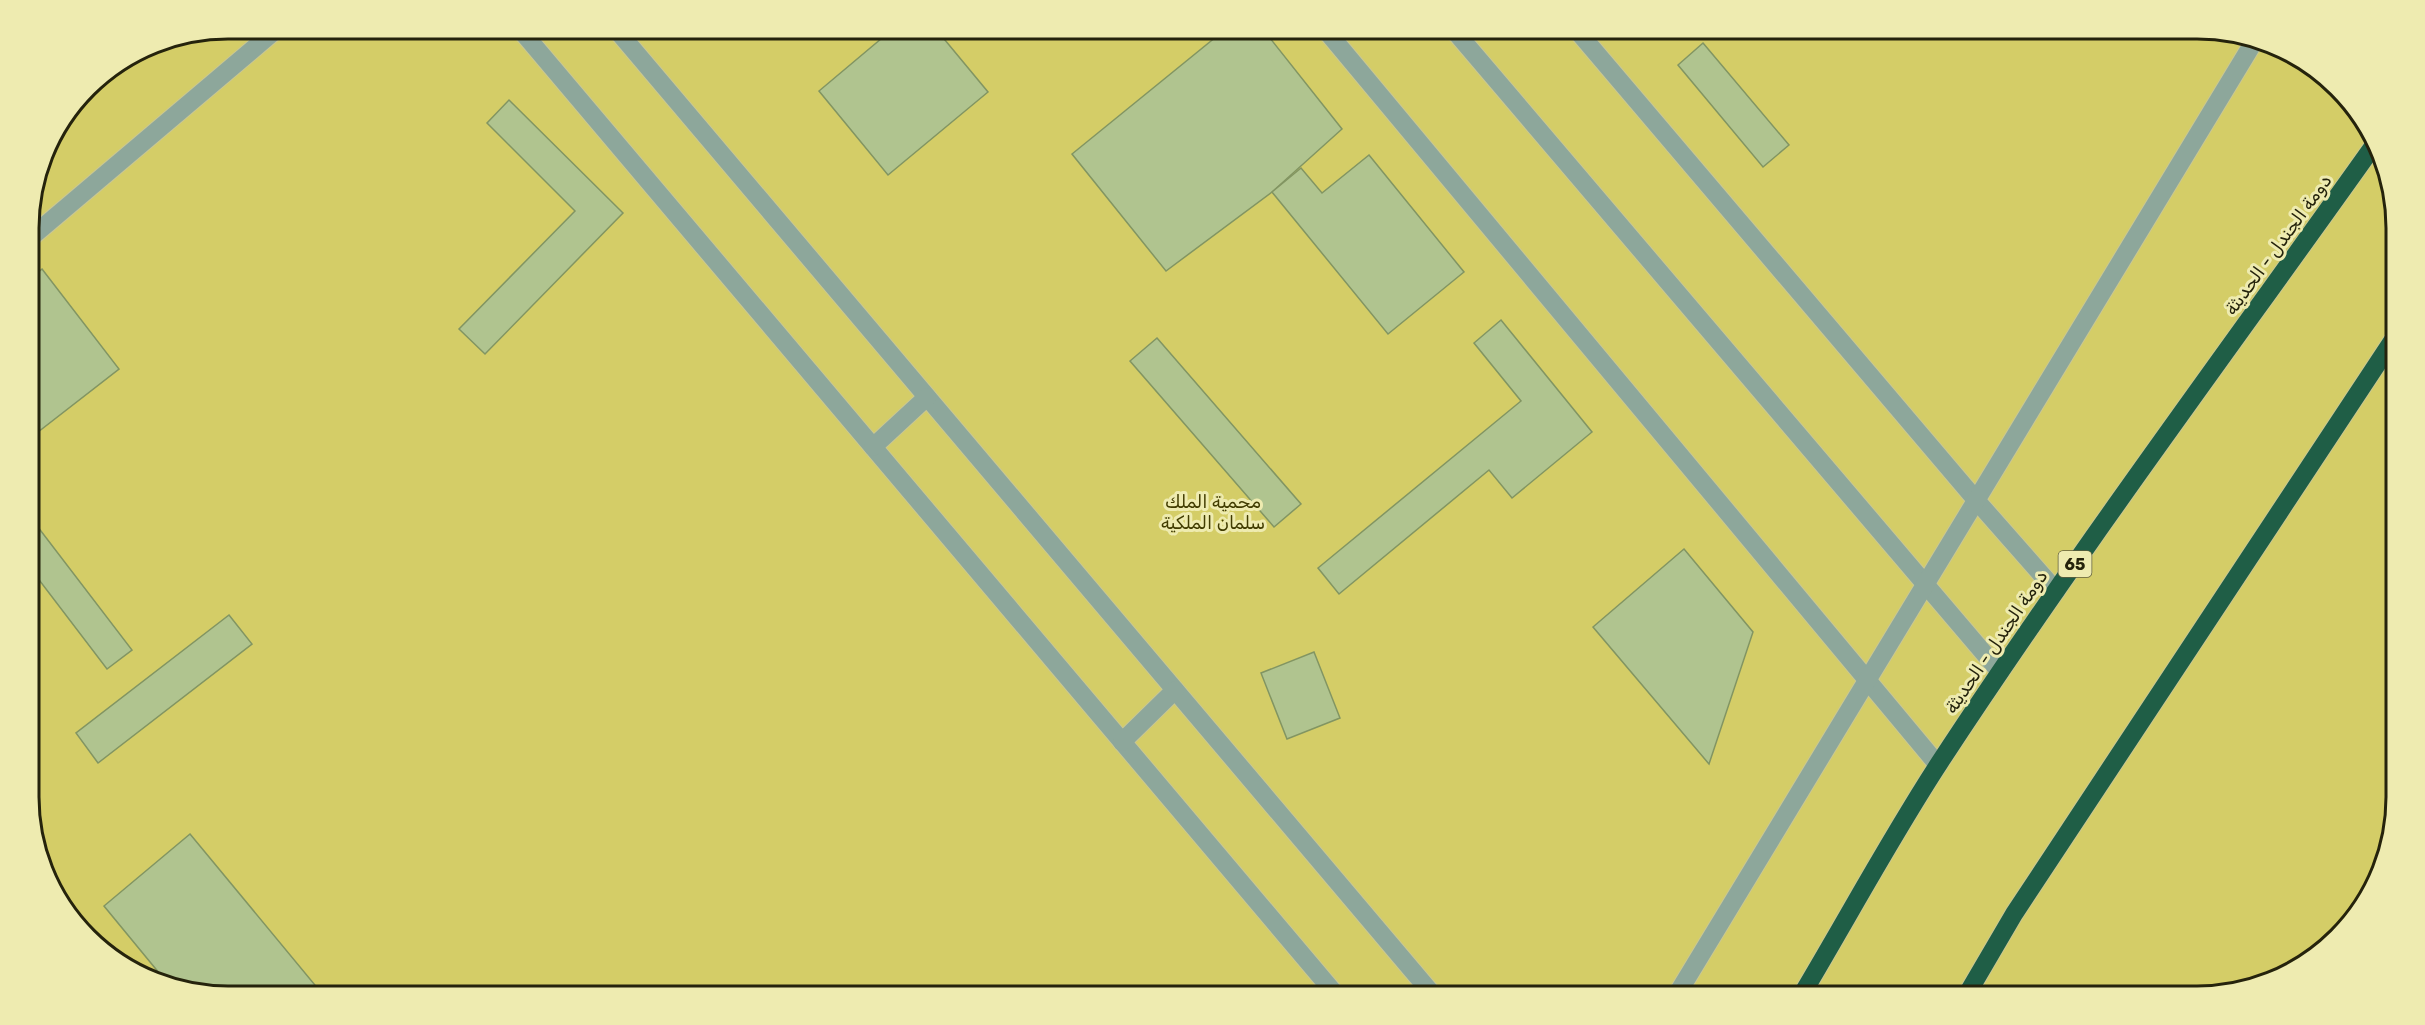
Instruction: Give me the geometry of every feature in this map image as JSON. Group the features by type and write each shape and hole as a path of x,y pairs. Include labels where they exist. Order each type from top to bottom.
{"highway":[{"name":"دومة الجندل - الحديثة","path":"1808,986 1938,765 2000,672 2370,151"},
{"path":"1972,986 2014,914 2386,351"}],"street":[{"path":"39,230 265,39"},
{"path":"528,39 1329,986"},
{"path":"624,39 1426,986"},
{"path":"1333,39 1938,765"},
{"path":"1461,39 2000,672"},
{"path":"1584,39 2056,591"},
{"path":"1682,986 2251,47"},
{"path":"873,447 927,397"},
{"path":"1122,742 1175,690"}],"green space":[{"name":"محمية الملك سلمان الملكية","path":"216,39 2209,39 2246,45 2269,53 2312,78 2331,94 2347,113 2372,156 2380,179 2384,204 2386,228 2386,797 2382,834 2372,869 2354,902 2339,921 2302,954 2257,976 2209,986 228,986 179,980 156,972 113,947 94,931 78,912 53,869 45,846 41,821 39,797 39,216 45,179 53,156 71,123 94,94 123,71 156,53"}],"building":[{"path":"881,39 944,39 988,92 888,175 819,91"},
{"path":"1213,39 1271,39 1342,129 1272,192 1166,271 1072,154"},
{"path":"1703,43 1789,145 1763,167 1678,65"},
{"path":"509,100 623,213 485,354 459,329 575,211 487,123"},
{"path":"1369,155 1464,272 1388,334 1272,192 1301,168 1322,193"},
{"path":"42,269 119,369 39,431 39,272"},
{"path":"1501,320 1592,432 1512,498 1489,470 1339,594 1318,568 1521,401 1474,343"},
{"path":"1157,338 1301,504 1274,527 1130,361"},
{"path":"39,528 132,650 107,669 39,580"},
{"path":"1684,549 1753,632 1709,764 1593,627"},
{"path":"229,615 252,644 98,763 76,733"},
{"path":"1314,652 1340,718 1287,739 1261,673"},
{"path":"190,834 316,986 228,986 179,980 159,973 104,906"}]}
